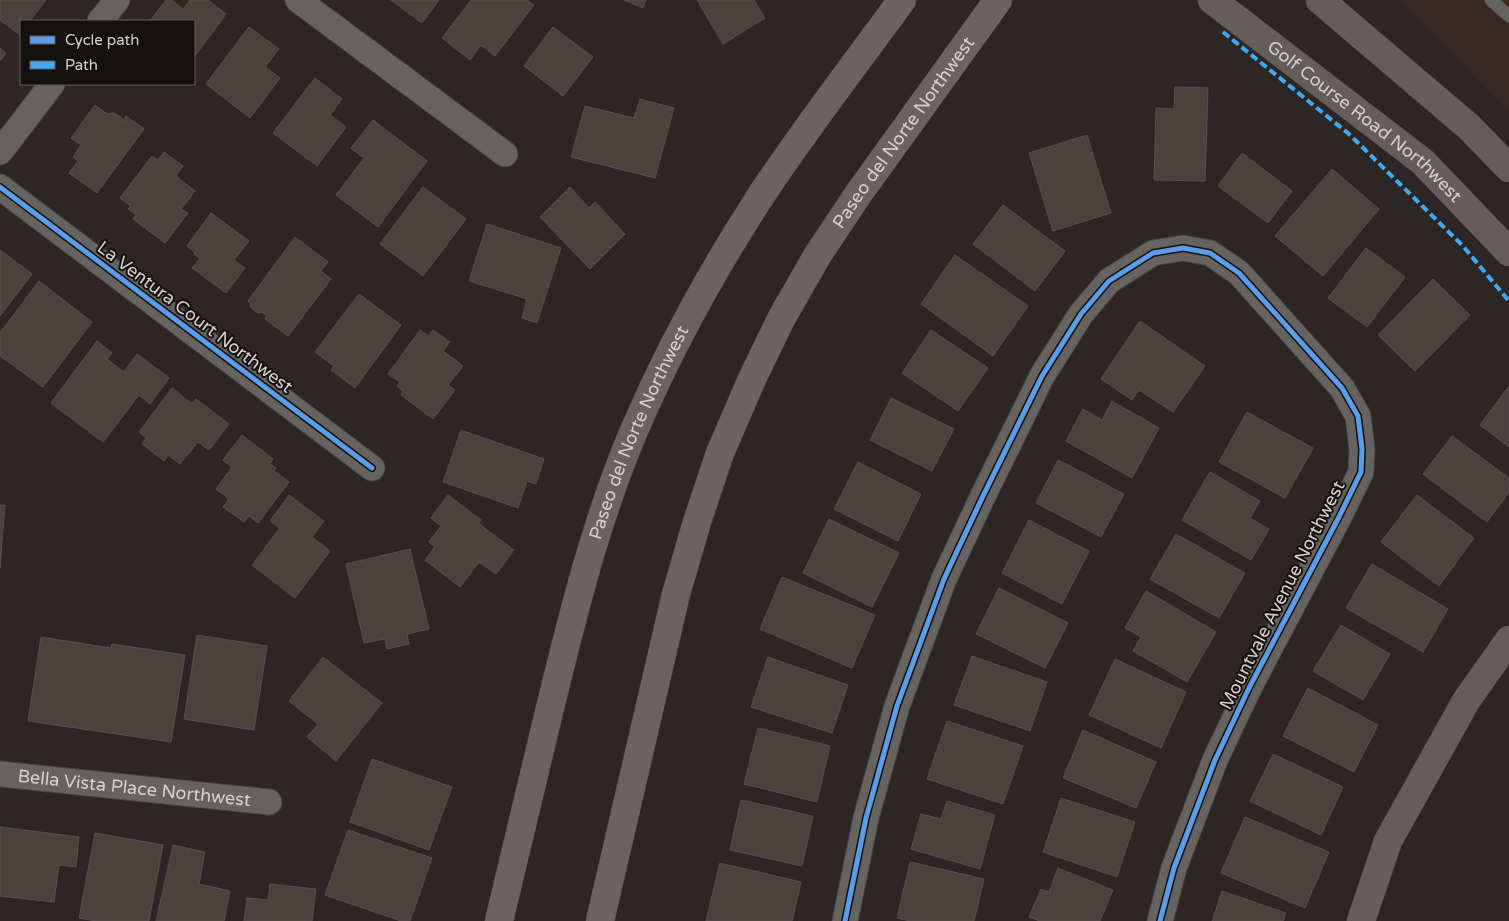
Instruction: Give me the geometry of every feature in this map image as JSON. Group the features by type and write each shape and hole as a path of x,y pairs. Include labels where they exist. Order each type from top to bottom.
{"main road":[{"name":"Paseo del Norte Northwest","path":"499,921 569,630 590,554 632,435 683,328 742,225 789,155 902,0"},
{"name":"Paseo del Norte Northwest","path":"600,921 676,594 720,453 752,379 781,319 817,256 859,193 998,0"},
{"name":"Golf Course Road Northwest","path":"1212,0 1423,162 1509,252"},
{"path":"1320,0 1470,127 1507,164"},
{"path":"1361,921 1388,841 1466,700 1509,640"}],"street":[{"path":"101,20 117,0"},
{"path":"298,0 505,154"},
{"path":"0,152 51,85"},
{"name":"La Ventura Court Northwest","path":"0,188 372,468"},
{"name":"Mountvale Avenue Northwest","path":"845,921 866,818 897,706 944,579 1042,376 1081,314 1109,281 1153,253 1183,248 1210,254 1239,273 1342,388 1358,416 1362,449 1361,472 1249,688 1214,760 1174,868 1160,921"},
{"name":"Bella Vista Place Northwest","path":"0,774 268,802"}],"lane":[{"path":"1491,0 1509,16"}],"shaded area":[{"path":"1400,0 1509,0 1509,111"}],"building":[{"path":"0,0 46,0 31,20 20,20 20,35 0,20"},
{"path":"166,0 171,0 183,9 190,0 208,0 226,14 195,56 195,20 151,20"},
{"path":"391,0 439,0 422,23"},
{"path":"471,0 527,0 534,5 495,56 481,45 470,60 442,38"},
{"path":"624,0 646,0 643,8"},
{"path":"697,0 754,0 765,18 723,44"},
{"path":"249,27 279,49 265,67 280,78 250,118 206,84"},
{"path":"553,27 593,57 563,96 524,66"},
{"path":"0,48 6,53 0,61"},
{"path":"315,78 342,99 330,115 346,127 317,166 273,133"},
{"path":"1175,87 1208,88 1205,181 1154,180 1156,108 1174,109"},
{"path":"640,99 674,108 655,178 571,157 585,106 634,118"},
{"path":"95,105 107,114 114,113 122,118 123,122 126,116 144,129 97,193 69,173 78,161 73,157 81,145 71,138"},
{"path":"373,120 427,161 378,227 336,195 364,158 351,148"},
{"path":"1087,135 1111,213 1053,231 1029,153"},
{"path":"164,152 183,166 176,176 195,191 181,209 188,213 165,243 133,219 136,215 128,209 131,206 120,198 152,156 158,160"},
{"path":"1242,153 1292,191 1268,223 1218,186"},
{"path":"1332,169 1379,209 1323,276 1275,236"},
{"path":"423,187 466,219 423,276 380,244"},
{"path":"570,187 589,208 595,202 625,234 590,269 540,217"},
{"path":"1003,205 1065,251 1035,291 973,244"},
{"path":"211,213 249,241 234,260 245,268 226,293 192,268 200,259 187,246"},
{"path":"487,224 561,248 537,323 522,318 527,299 469,281"},
{"path":"295,237 328,262 321,271 331,279 288,336 265,319 267,316 262,312 258,313 250,307 251,304 248,301"},
{"path":"1366,248 1405,277 1367,327 1328,298"},
{"path":"0,250 32,274 0,316"},
{"path":"955,255 1028,306 993,356 921,304"},
{"path":"1433,279 1470,315 1415,371 1378,335"},
{"path":"39,281 92,322 43,387 0,356 0,333"},
{"path":"359,294 401,325 355,388 331,370 334,366 315,352"},
{"path":"1140,321 1205,366 1173,412 1139,390 1132,400 1101,379"},
{"path":"420,330 428,336 433,330 450,342 443,351 463,366 448,385 455,390 433,419 401,395 403,391 397,386 400,382 388,374"},
{"path":"931,330 988,368 958,411 902,373"},
{"path":"97,341 112,353 107,359 124,372 137,354 169,378 150,404 139,395 103,442 51,403"},
{"path":"1509,386 1509,447 1480,425"},
{"path":"172,388 192,404 196,399 229,424 209,450 198,442 180,464 168,455 164,461 142,444 146,438 139,432"},
{"path":"891,398 954,429 932,471 870,440"},
{"path":"1112,401 1159,428 1132,478 1066,441 1083,409 1102,420"},
{"path":"1247,412 1313,448 1285,498 1219,462"},
{"path":"461,430 544,459 536,484 527,481 518,508 443,482"},
{"path":"242,435 273,459 270,464 276,468 274,471 289,482 258,523 249,516 244,522 223,507 229,499 216,489 232,467 223,460"},
{"path":"1452,436 1509,478 1509,492 1487,522 1423,474"},
{"path":"1058,460 1124,494 1101,537 1036,503"},
{"path":"858,462 921,494 898,541 834,509"},
{"path":"1210,472 1260,501 1250,518 1269,529 1251,560 1182,520"},
{"path":"289,495 324,521 312,537 330,551 295,598 252,565 280,528 270,521"},
{"path":"448,495 481,520 478,523 514,550 496,574 479,562 460,587 425,560 435,547 429,542 441,526 431,518"},
{"path":"1417,495 1474,538 1439,586 1381,542"},
{"path":"0,505 5,505 0,568"},
{"path":"829,519 899,553 872,607 803,573"},
{"path":"1029,520 1089,551 1062,604 1002,573"},
{"path":"1176,534 1245,573 1219,618 1150,579"},
{"path":"410,549 429,629 407,634 409,644 387,649 385,639 364,643 346,564"},
{"path":"1372,564 1448,609 1423,652 1346,608"},
{"path":"782,577 875,615 852,668 760,629"},
{"path":"999,588 1068,623 1045,668 976,634"},
{"path":"1146,591 1216,632 1187,682 1133,651 1141,637 1125,628"},
{"path":"1341,625 1390,654 1363,700 1313,671"},
{"path":"197,635 267,646 254,730 184,719"},
{"path":"41,637 111,648 112,644 185,655 171,742 28,721"},
{"path":"972,656 1047,682 1030,731 954,705"},
{"path":"323,657 382,703 336,761 307,737 318,724 289,701"},
{"path":"768,657 848,685 832,733 751,707"},
{"path":"1115,659 1186,692 1161,748 1089,715"},
{"path":"1308,688 1378,725 1354,772 1283,736"},
{"path":"947,721 1023,746 1003,804 927,779"},
{"path":"758,728 830,746 817,802 744,784"},
{"path":"1083,730 1156,762 1136,808 1063,778"},
{"path":"1273,754 1343,787 1321,835 1250,801"},
{"path":"372,759 452,787 429,850 350,822"},
{"path":"1061,798 1135,822 1117,877 1043,852"},
{"path":"741,800 813,816 802,866 730,850"},
{"path":"947,801 995,815 980,869 911,849 921,814 941,819"},
{"path":"1245,817 1329,852 1305,908 1221,873"},
{"path":"0,827 79,837 76,867 59,865 54,902 0,896"},
{"path":"348,830 432,858 410,921 401,921 325,895"},
{"path":"95,833 163,845 149,921 96,921 79,918"},
{"path":"173,845 205,852 199,884 230,891 224,921 156,921"},
{"path":"910,862 984,879 974,921 910,921 897,918"},
{"path":"720,863 801,882 792,921 706,921"},
{"path":"1058,868 1113,890 1100,921 1040,921 1029,917 1041,889 1049,892"},
{"path":"270,884 316,889 312,921 244,921 247,898 268,900"},
{"path":"1222,891 1286,913 1283,921 1212,921"}],"marked path":[{"path":"1223,32 1349,134 1462,245 1509,301"}],"cycle path":[{"path":"0,187 372,468"},
{"path":"845,921 866,818 897,706 944,579 1042,376 1081,314 1109,281 1153,253 1183,248 1210,253 1239,273 1342,388 1358,416 1362,449 1361,472 1249,688 1215,760 1174,868 1160,921"}]}
